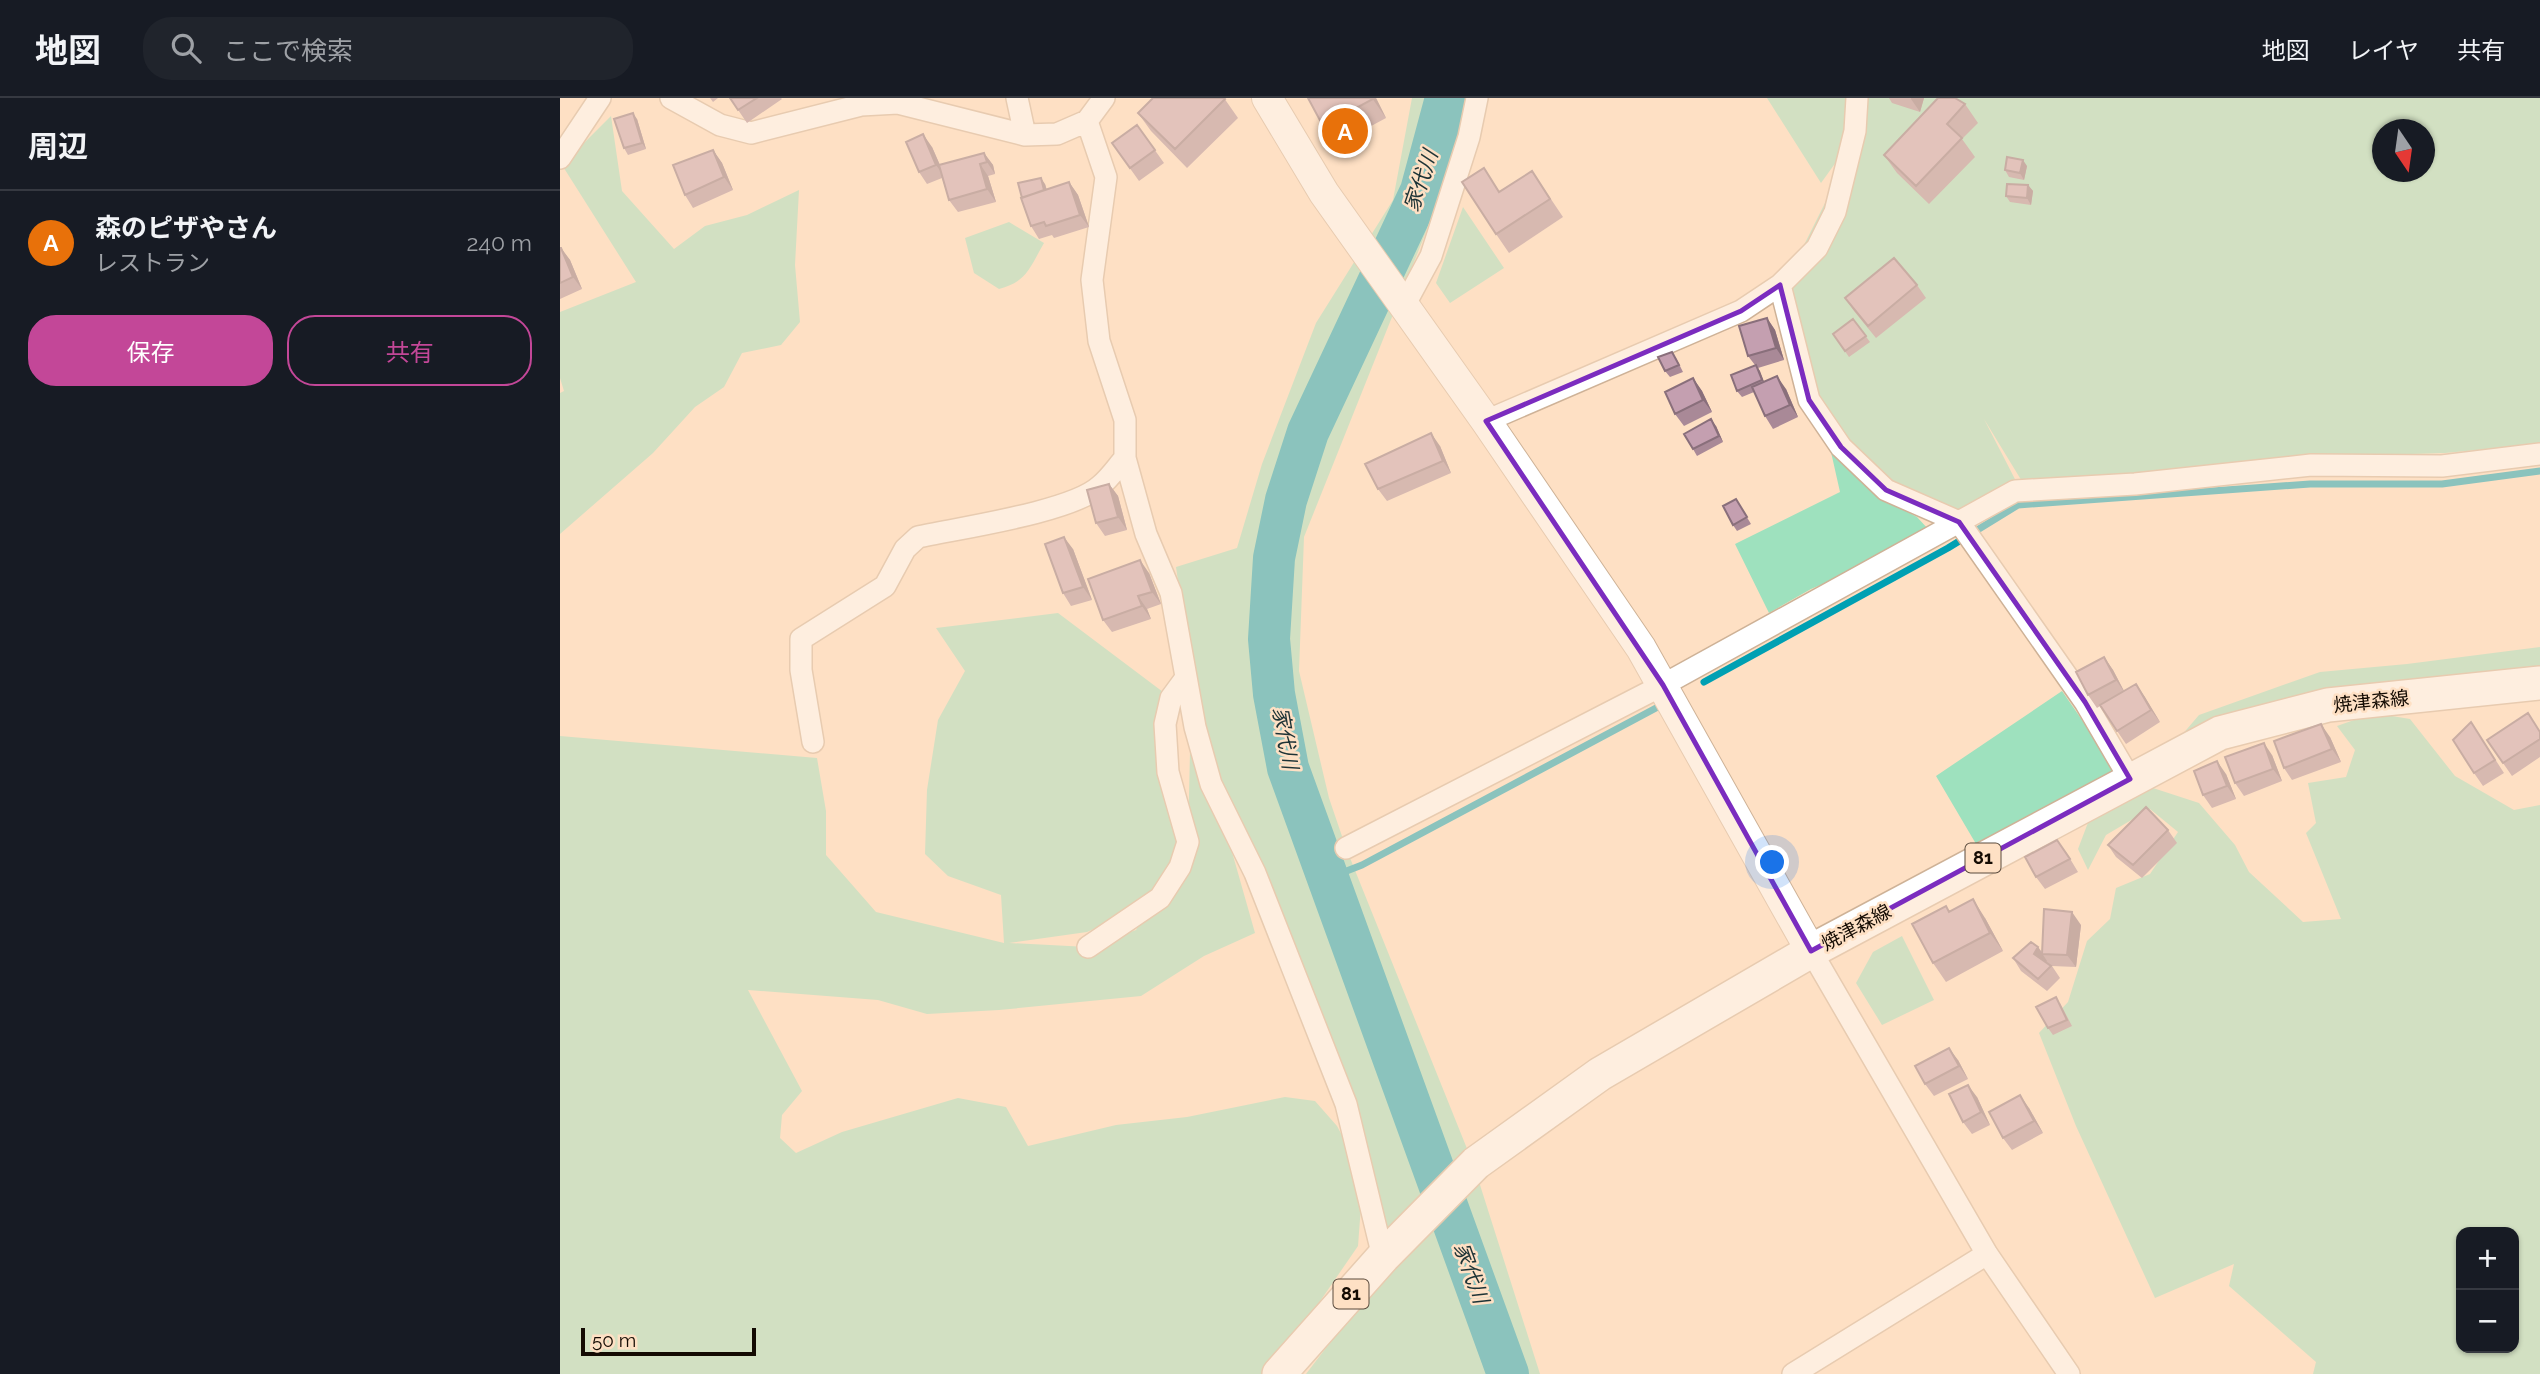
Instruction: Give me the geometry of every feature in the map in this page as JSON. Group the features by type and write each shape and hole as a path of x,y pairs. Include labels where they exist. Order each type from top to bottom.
{"main road":[{"name":"焼津森線","path":"1279,1374 1383,1257 1476,1163 1600,1074 1811,951 2220,733 2328,705 2540,683"}],"street":[{"path":"560,158 600,98"},
{"path":"671,98 720,125 751,133 861,105 898,103 1025,135 1056,134 1087,121 1104,98"},
{"path":"1017,98 1025,135"},
{"path":"1267,98 1325,193 1486,421 1641,648 1811,951 1987,1254 2069,1374"},
{"path":"1398,297 1430,256 1469,137 1477,98"},
{"path":"1486,421 1741,311 1780,285 1817,248 1835,212 1855,131 1857,98"},
{"path":"1087,121 1106,177 1091,279 1099,341 1125,420 1125,458 1146,534 1171,593 1195,727 1211,784 1255,873 1346,1104 1383,1257"},
{"path":"1780,285 1810,400 1841,447 1886,490 1961,525 2085,702 2130,779"},
{"path":"1346,848 1662,685 1961,525 2015,491 2135,484 2311,465 2442,466 2540,454"},
{"path":"813,742 802,670 801,639 886,586 905,549 918,537 1039,511 1079,498 1099,488 1125,458"},
{"path":"1088,947 1160,898 1180,867 1188,842 1168,772 1165,724 1171,698 1185,679"},
{"path":"1793,1374 1987,1254"}],"highlighted area":[{"path":"1780,285 1809,400 1841,447 1886,490 1959,522 2085,702 2130,779 1811,951 1663,685 1486,421 1741,311"}],"green space":[{"path":"1412,98 1469,98 1428,227 1304,537 1299,671 1329,798 1346,848 1474,1166 1540,1374 1306,1374 1391,1263 1363,1179 1358,1246 1270,1374 560,1374 560,736 817,758 826,811 826,855 876,912 1004,943 1001,895 948,876 925,854 927,790 938,720 965,671 936,628 1058,613 1171,698 1158,736 1188,839 1191,709 1200,736 1176,567 1237,548 1262,464 1316,323 1393,200","holes":["1213,785 1361,1171 1337,1126 1315,1101 1285,1097 1187,1117 1116,1125 1028,1146 1006,1107 958,1098 842,1132 796,1153 780,1138 782,1115 802,1091 748,990 878,1000 927,1014 1141,996 1204,956 1255,933","1152,903 1136,930 1088,947 1009,943 1087,932"]},
{"path":"1767,98 1850,98 1844,151 1821,183"},
{"path":"1858,98 2540,98 2540,444 2445,453 2348,456 2178,468 2111,478 2023,483 1984,419 2018,485 1960,511 1881,485 1809,400 1781,291 1866,121"},
{"path":"611,116 622,191 674,249 705,226 747,215 799,190 795,265 800,322 781,345 742,353 724,387 695,407 653,453 560,534 560,393 564,391 560,378 560,312 636,282 562,165"},
{"path":"1463,207 1504,268 1450,303 1436,283"},
{"path":"1009,222 1044,243 1022,278 999,289 974,273 965,238"},
{"path":"1831,452 1875,494 1917,517 1929,530 1769,613 1735,544 1840,492"},
{"path":"2540,647 2540,670 2181,736 2199,715 2320,672"},
{"path":"2062,691 2118,772 1979,849 1936,776"},
{"path":"2374,713 2410,719 2455,776 2514,810 2540,805 2540,1374 2313,1374 2316,1362 2229,1286 2234,1264 2155,1298 2076,1126 2039,1033 2068,1002 2087,941 2110,919 2116,888 2150,874 2178,832 2150,809 2106,835 2088,870 2078,849 2089,820 2113,799 2153,788 2199,803 2235,845 2249,872 2303,922 2341,919 2306,833 2316,823 2308,783 2346,777 2355,750 2337,726"},
{"path":"1902,936 1934,1000 1882,1025 1856,983 1873,952"}],"building":[{"path":"730,98 757,98 738,110"},
{"path":"1153,98 1225,99 1175,149 1138,113"},
{"path":"1308,98 1372,98 1373,99 1323,126"},
{"path":"1938,98 1955,98 1965,104 1947,124 1962,138 1916,186 1884,155"},
{"path":"633,113 642,143 624,148 614,119"},
{"path":"1137,125 1155,150 1130,168 1112,143"},
{"path":"923,134 936,165 919,172 906,142"},
{"path":"713,150 724,177 685,195 673,165"},
{"path":"984,153 987,162 980,164 987,189 949,200 939,165"},
{"path":"2007,157 2023,160 2020,173 2005,170"},
{"path":"1484,168 1499,192 1532,171 1550,199 1496,234 1462,182"},
{"path":"1041,178 1044,190 1022,198 1018,183"},
{"path":"1069,182 1080,215 1046,226 1044,222 1031,226 1021,198"},
{"path":"2007,184 2028,185 2027,198 2006,196"},
{"path":"560,248 573,277 560,283"},
{"path":"1894,258 1917,285 1868,326 1845,298"},
{"path":"1767,318 1776,348 1748,356 1739,326"},
{"path":"1853,319 1866,336 1845,351 1833,334"},
{"path":"1672,352 1679,365 1665,371 1658,357"},
{"path":"1756,365 1762,380 1737,391 1731,375"},
{"path":"1777,376 1790,405 1765,416 1752,387"},
{"path":"1693,378 1703,400 1675,414 1665,392"},
{"path":"1711,419 1719,436 1693,449 1684,434"},
{"path":"1431,433 1443,461 1378,489 1365,464"},
{"path":"1109,484 1118,517 1096,523 1087,490"},
{"path":"1736,499 1747,517 1733,525 1723,506"},
{"path":"1064,537 1083,587 1063,593 1045,544"},
{"path":"1140,560 1152,592 1138,596 1142,606 1103,620 1088,579"},
{"path":"2104,657 2116,680 2088,695 2076,672"},
{"path":"2136,684 2151,710 2117,731 2100,705"},
{"path":"2528,713 2540,732 2540,739 2503,763 2487,740"},
{"path":"2471,722 2495,760 2474,773 2453,740"},
{"path":"2321,724 2332,749 2284,768 2274,741"},
{"path":"2264,743 2273,769 2235,783 2225,757"},
{"path":"2217,761 2227,786 2203,795 2194,771"},
{"path":"2146,807 2168,830 2133,865 2108,845"},
{"path":"2057,840 2070,859 2036,877 2025,857"},
{"path":"1973,899 1990,933 1933,963 1912,924 1946,906 1949,912"},
{"path":"2044,909 2072,912 2067,955 2042,954"},
{"path":"2031,942 2038,947 2034,954 2051,966 2038,979 2013,958"},
{"path":"2056,997 2067,1020 2048,1028 2036,1007"},
{"path":"1949,1048 1959,1066 1925,1084 1915,1066"},
{"path":"1968,1085 1981,1112 1963,1122 1949,1094"},
{"path":"2020,1095 2034,1121 2003,1138 1989,1112"}],"waterway":[{"name":"家代川","path":"1446,98 1421,191 1308,432 1286,500 1274,558 1269,639 1274,694 1288,768 1508,1374"},
{"path":"1704,682 1948,548 2018,505 2310,484 2442,484 2540,471"},
{"path":"1326,879 1362,865 1656,708"}],"place":[{"name":"森のピザやさん","path":"1345,131"}]}
